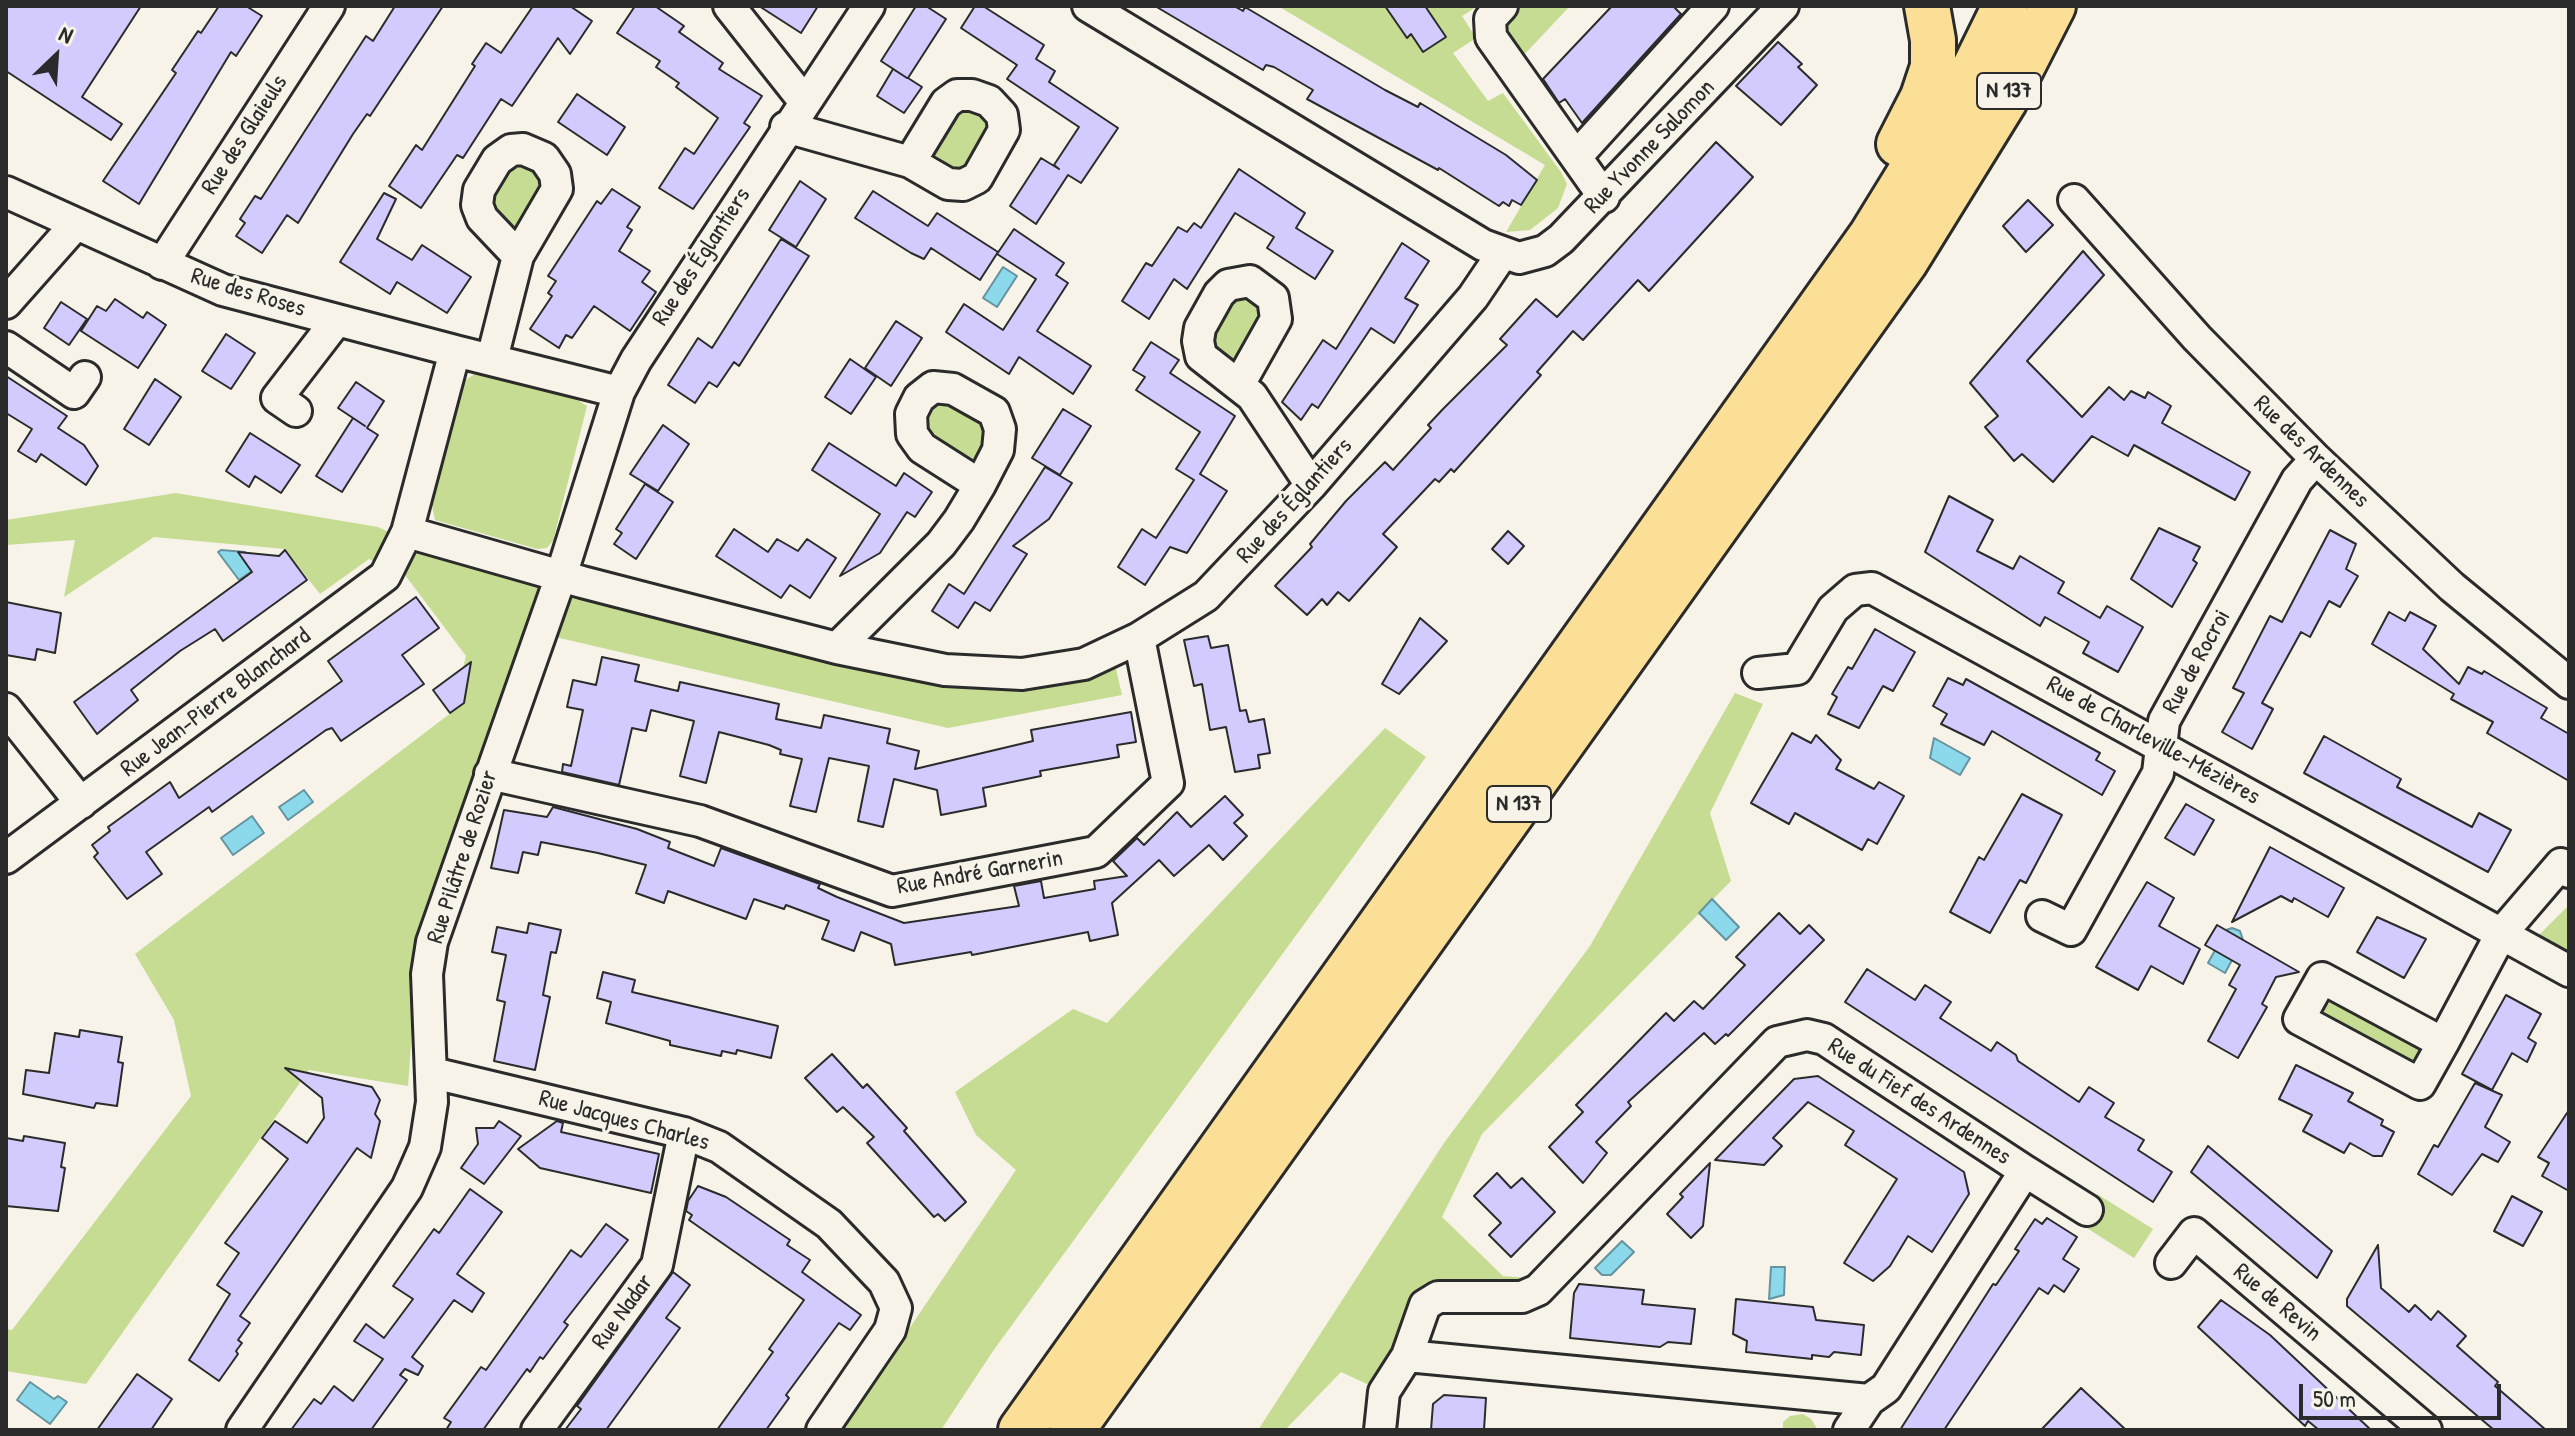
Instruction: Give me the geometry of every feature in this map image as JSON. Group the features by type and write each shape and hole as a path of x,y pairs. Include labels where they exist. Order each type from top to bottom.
{"highway":[{"path":"1746,412 1923,97 1934,50 1927,6"},
{"name":"N 137","path":"1021,1430 1906,185 1975,67 2005,6"},
{"name":"N 137","path":"1072,1430 1905,262 2005,100 2053,6"},
{"path":"2005,100 2075,6"}],"street":[{"name":"Rue des Glaieuls","path":"162,264 329,6"},
{"path":"729,6 804,101"},
{"name":"Rue des Églantiers","path":"561,576 619,392 636,360 786,127 869,6"},
{"path":"1088,6 1502,254"},
{"path":"1502,6 1490,19 1491,37 1604,197"},
{"path":"1576,157 1713,6"},
{"name":"Rue Yvonne Salomon","path":"1502,254 1531,257 1545,251 1604,197 1783,6"},
{"path":"786,127 910,162"},
{"name":"Rue des Roses","path":"6,192 223,290 619,392"},
{"name":"Rue des Ardennes","path":"2074,200 2197,338 2316,459 2452,587 2569,683"},
{"path":"6,303 76,224"},
{"name":"Rue des Églantiers","path":"407,532 837,648 945,670 1022,674 1084,664 1139,638 1206,596 1311,485 1473,297 1502,254"},
{"path":"492,359 518,256"},
{"path":"296,411 277,398 337,320"},
{"path":"6,347 74,393 85,377"},
{"name":"Rue Jean-Pierre Blanchard","path":"6,858 385,576 407,532 455,351"},
{"path":"1240,383 1311,485"},
{"name":"Rue de Rocroi","path":"2042,916 2071,930 2158,773 2164,721 2297,480 2316,459"},
{"path":"837,648 941,544 980,485"},
{"name":"Rue Pilâtre de Rozier","path":"242,1430 407,1188 425,1147 433,1073 427,974 432,942 561,576"},
{"name":"Rue de Charleville-Mézières","path":"1758,673 1797,669 1833,609 1855,590 1872,588 2569,971"},
{"name":"Rue André Garnerin","path":"490,774 700,821 892,891 1096,852 1168,783 1139,638"},
{"path":"6,709 81,803"},
{"path":"2443,1043 2501,934 2561,864 2569,872"},
{"name":"Rue du Fief des Ardennes","path":"1380,1430 1384,1392 1407,1356 1416,1322 1425,1305 1438,1297 1522,1297 1550,1280 1777,1042 1807,1035 1824,1039 2025,1171 1886,1388 1869,1400 1849,1430"},
{"name":"Rue Jacques Charles","path":"433,1073 684,1133 719,1147 829,1224 884,1282 896,1308 890,1330 822,1430"},
{"name":"Rue Nadar","path":"537,1430 657,1265 684,1133"},
{"path":"2025,1171 2087,1210"},
{"name":"Rue de Revin","path":"2171,1263 2194,1233 2426,1430"},
{"path":"1407,1356 1869,1400"}],"green space":[{"path":"1278,6 1478,6 1462,16 1476,38 1453,53 1488,101 1503,93 1561,172 1567,184 1558,208 1530,230 1506,232 1545,165"},
{"path":"1523,6 1570,6 1521,58 1504,36 1503,25"},
{"path":"962,108 980,110 994,131 961,175 933,160 931,155 934,139"},
{"path":"526,158 545,181 518,234 509,231 490,207 499,169"},
{"path":"1236,291 1268,308 1240,360 1219,361 1207,335"},
{"path":"476,373 573,397 587,406 553,541 547,548 537,549 435,520 431,501 460,392 464,381"},
{"path":"936,398 969,407 990,431 979,458 963,460 924,436 922,409"},
{"path":"176,493 378,527 414,544 940,678 1114,660 1122,695 948,728 525,630 419,934 408,1086 309,1070 86,1384 6,1371 6,1329 12,1330 191,1096 174,1020 135,954 452,712 466,656 405,575 369,559 320,594 285,549 154,537 64,597 75,540 6,545 6,520"},
{"path":"1735,693 1763,704 1710,813 1731,881 1482,1134 1442,1217 1503,1276 1550,1280 1437,1297 1384,1392 1341,1372 1285,1430 1258,1430 1444,1143 1590,946"},
{"path":"1385,728 1426,757 993,1351 941,1430 841,1430 1016,1170 976,1135 955,1092 1073,1009 1107,1023"},
{"path":"2567,907 2569,909 2569,957 2536,938"},
{"path":"2333,1001 2419,1045 2424,1050 2418,1066 2322,1021 2322,1008"},
{"path":"2097,1194 2153,1229 2134,1258 2079,1223"},
{"path":"1803,1414 1811,1419 1818,1430 1783,1430 1783,1422 1790,1416"}],"water":[{"path":"1003,267 1017,276 997,307 983,298"},
{"path":"218,552 245,552 244,560 252,571 239,580"},
{"path":"1934,738 1970,758 1960,775 1930,758"},
{"path":"304,790 313,802 288,820 279,807"},
{"path":"252,816 264,833 233,855 221,838"},
{"path":"1712,899 1739,927 1726,940 1699,913"},
{"path":"2232,928 2240,931 2243,940 2225,973 2208,963 2226,930"},
{"path":"1622,1241 1634,1252 1611,1275 1602,1275 1595,1268"},
{"path":"1771,1267 1785,1267 1784,1295 1769,1299"},
{"path":"30,1382 54,1399 58,1396 67,1402 50,1424 17,1400"}],"building":[{"path":"6,6 141,6 82,97 122,124 111,140 6,71"},
{"path":"219,6 246,6 262,16 236,56 231,52 139,204 103,181 176,73 172,70"},
{"path":"395,6 443,6 370,116 367,114 353,134 298,223 287,215 262,253 236,236 245,223 240,219 255,196 261,199 366,36 373,41"},
{"path":"533,6 570,6 592,21 570,54 558,38 512,106 501,99 463,158 457,155 421,208 389,186 416,145 422,150 486,43 501,53"},
{"path":"635,6 655,6 684,26 679,32 723,63 719,69 762,96 744,123 750,127 693,209 659,188 685,148 694,154 718,118 676,87 679,83 656,67 660,61 617,33"},
{"path":"759,6 818,6 801,33"},
{"path":"916,6 926,6 946,19 908,78 922,87 904,113 877,96 893,69 907,78 881,61"},
{"path":"975,6 983,6 1044,45 1036,59 1055,71 1049,82 1118,128 1081,183 1068,175 1036,224 1010,206 1041,158 1059,169 1054,165 1079,127 1007,79 1017,65 961,28"},
{"path":"1155,6 1234,6 1243,11 1245,7 1385,90 1418,107 1420,103 1506,155 1537,180 1521,205 1512,200 1509,206 1503,202 1499,206 1439,168 1307,99 1313,90 1274,67 1266,65 1263,70"},
{"path":"1385,6 1425,6 1446,37 1423,52 1411,34 1407,38"},
{"path":"1612,6 1673,6 1681,14 1582,123 1565,99 1559,103 1543,79"},
{"path":"1778,42 1802,64 1798,67 1817,85 1781,125 1736,86"},
{"path":"577,94 625,127 607,155 558,122"},
{"path":"1716,142 1753,177 1649,291 1638,280 1583,340 1573,331 1537,372 1541,375 1454,472 1451,469 1439,482 1435,479 1383,534 1397,547 1349,601 1338,592 1327,605 1322,599 1307,615 1275,586 1312,547 1310,544 1346,501 1385,462 1393,470 1431,428 1428,425 1507,345 1500,339 1536,299 1557,317"},
{"path":"1239,169 1305,213 1296,228 1333,251 1315,279 1267,248 1274,237 1235,213 1187,289 1174,279 1149,319 1122,301 1146,263 1152,266 1178,227 1187,232 1194,223 1201,228"},
{"path":"800,181 826,199 796,247 769,230"},
{"path":"612,189 640,207 627,227 632,230 619,251 650,271 642,282 656,292 630,331 594,306 572,338 566,335 559,348 530,329 552,296 548,293 556,281 548,276 597,201 601,204"},
{"path":"873,191 928,226 937,213 998,252 980,280 931,248 924,259 855,218"},
{"path":"384,193 396,199 377,239 412,260 422,245 471,277 447,313 397,282 390,294 340,262"},
{"path":"2028,200 2053,225 2026,252 2003,226"},
{"path":"1014,229 1064,263 1056,275 1068,283 1037,331 1091,366 1073,394 1019,357 1009,374 946,332 964,304 1003,330 1036,279 997,254"},
{"path":"781,239 809,256 739,366 734,362 717,387 709,382 695,403 668,385 698,338 712,348"},
{"path":"1402,243 1429,261 1405,298 1418,305 1394,343 1371,328 1318,408 1312,404 1301,420 1282,402 1323,340 1336,349"},
{"path":"2083,251 2104,275 2027,361 2082,417 2109,387 2124,400 2131,391 2145,398 2148,392 2171,406 2162,423 2250,472 2235,500 2134,445 2128,456 2092,436 2053,482 2022,454 2014,461 1985,427 1998,416 1970,383"},
{"path":"115,299 143,318 147,312 166,325 138,368 81,331 97,306 106,311"},
{"path":"61,302 87,319 69,345 44,328"},
{"path":"896,321 922,338 891,386 865,368"},
{"path":"226,334 255,353 231,389 202,371"},
{"path":"1151,342 1179,360 1170,373 1235,416 1200,474 1227,491 1187,553 1170,547 1145,585 1118,567 1142,529 1156,538 1194,480 1176,469 1200,432 1136,390 1145,377 1133,370"},
{"path":"850,359 876,377 851,414 825,397"},
{"path":"6,376 67,416 58,428 84,445 98,466 86,485 41,454 36,462 18,451 32,429 6,413"},
{"path":"155,379 181,397 149,445 124,429"},
{"path":"356,382 384,401 367,428 378,435 342,492 316,476 353,418 338,408"},
{"path":"1063,409 1091,426 1060,475 1032,458"},
{"path":"663,425 689,444 658,491 630,474"},
{"path":"250,433 300,465 281,493 255,476 249,487 226,471"},
{"path":"829,443 896,486 904,473 932,492 915,517 907,512 880,553 840,576 880,514 812,470"},
{"path":"1045,467 1072,483 1049,519 1013,546 1027,554 990,611 975,602 958,628 932,611 949,584 964,594"},
{"path":"645,484 673,502 636,559 614,544 622,533 616,529"},
{"path":"1949,496 1993,520 1977,551 2013,569 2020,556 2064,582 2058,593 2100,618 2107,606 2143,627 2118,672 2083,653 2089,642 2045,617 2040,626 1925,552"},
{"path":"2159,528 2200,547 2193,560 2197,563 2172,607 2131,579"},
{"path":"734,529 768,552 777,539 798,551 807,539 836,558 810,598 790,585 781,598 716,556"},
{"path":"2330,530 2356,544 2346,569 2358,576 2340,607 2329,601 2310,637 2301,632 2262,703 2273,709 2252,749 2222,732 2244,693 2233,688 2270,616 2282,622"},
{"path":"1508,531 1524,546 1508,564 1492,549"},
{"path":"285,550 307,580 223,641 215,629 180,651 131,690 138,700 97,734 74,702 252,572 238,552 279,556"},
{"path":"416,597 439,628 402,655 424,684 341,741 332,728 326,730 212,812 209,807 146,852 162,874 127,899 94,857 98,853 92,845 110,831 108,827 170,782 179,798 342,681 328,661"},
{"path":"6,602 61,613 55,653 37,649 35,660 6,655"},
{"path":"2389,612 2405,621 2410,612 2436,626 2423,649 2459,684 2468,667 2482,674 2484,671 2547,708 2541,718 2569,734 2569,781 2487,733 2493,722 2451,699 2454,694 2372,644"},
{"path":"1420,618 1447,641 1399,694 1382,684"},
{"path":"1875,629 1915,652 1893,691 1883,686 1859,728 1828,714 1837,697 1832,694 1848,667 1852,669"},
{"path":"1208,636 1211,648 1228,645 1240,711 1246,710 1249,722 1264,719 1270,753 1258,755 1260,768 1235,772 1226,727 1210,730 1202,684 1194,686 1184,640"},
{"path":"602,657 639,665 635,681 678,691 680,682 779,704 776,719 821,728 824,715 890,729 887,743 919,751 915,769 1033,741 1031,730 1131,712 1136,742 1117,745 1119,757 1040,771 1041,776 983,788 986,806 941,815 937,790 894,779 883,827 858,821 869,766 829,758 816,812 790,806 802,759 780,754 781,750 769,745 719,732 706,783 680,776 694,721 651,710 646,731 632,728 619,785 562,772 563,764 571,766 583,710 567,707 573,680 596,685"},
{"path":"471,662 464,703 450,713 433,690"},
{"path":"1948,678 1963,685 1966,679 2100,753 2096,760 2115,771 2102,795 1992,731 1984,745 1941,724 1947,714 1933,706"},
{"path":"1792,733 1811,743 1816,735 1841,760 1836,769 1874,789 1879,782 1904,796 1877,844 1868,839 1862,850 1795,813 1789,824 1751,803"},
{"path":"2324,736 2401,779 2397,787 2472,827 2479,813 2511,830 2488,872 2304,773"},
{"path":"2022,794 2062,815 2026,883 2020,880 1990,933 1950,912 1979,857 1984,860"},
{"path":"1225,796 1243,815 1234,823 1247,836 1223,860 1209,845 1174,876 1159,860 1112,903 1118,935 1090,941 1088,932 972,955 971,952 895,965 891,944 861,932 854,951 822,939 829,921 786,905 784,909 754,899 746,919 668,891 664,903 636,893 646,865 598,853 541,842 538,855 523,852 518,873 491,868 504,810 547,817 553,807 637,829 670,842 668,848 714,866 721,848 820,884 818,888 837,897 904,923 1019,906 1014,886 1041,881 1044,898 1095,889 1094,881 1127,876 1113,861 1137,838 1144,845 1177,812 1191,827"},
{"path":"2186,804 2214,820 2194,855 2165,838"},
{"path":"2270,847 2344,888 2328,917 2294,898 2292,902 2281,896 2232,922"},
{"path":"2147,882 2174,898 2159,926 2200,949 2183,984 2151,966 2138,990 2096,967"},
{"path":"1779,913 1800,934 1809,925 1824,940 1728,1036 1726,1034 1715,1044 1704,1033 1628,1102 1631,1106 1596,1142 1607,1153 1583,1183 1549,1147 1583,1112 1576,1105 1666,1013 1674,1021 1694,1001 1703,1009 1745,965 1736,957"},
{"path":"2377,917 2426,939 2404,978 2357,952"},
{"path":"529,923 561,930 556,953 551,952 543,995 550,997 535,1070 494,1061 505,1002 497,1000 506,955 492,952 497,927 527,933"},
{"path":"2217,925 2299,972 2276,977 2262,1004 2267,1007 2238,1058 2208,1041 2236,989 2229,985 2240,965 2205,945"},
{"path":"1867,969 1915,1000 1925,985 1951,1002 1940,1018 1991,1051 1997,1042 2016,1055 2018,1061 2079,1102 2089,1087 2114,1103 2105,1117 2144,1140 2138,1150 2172,1172 2153,1202 1845,1002"},
{"path":"603,972 635,980 632,992 778,1026 771,1058 737,1050 736,1054 722,1051 721,1056 670,1045 670,1041 606,1023 611,1002 597,998"},
{"path":"2506,995 2541,1014 2528,1038 2536,1043 2527,1062 2512,1053 2492,1090 2462,1074"},
{"path":"80,1030 122,1037 118,1062 123,1063 117,1106 96,1103 94,1108 23,1094 26,1070 49,1073 55,1033 79,1037"},
{"path":"832,1054 863,1088 867,1084 907,1128 904,1131 966,1202 945,1221 938,1214 934,1217 867,1143 874,1137 843,1107 837,1112 805,1078"},
{"path":"2296,1065 2353,1093 2348,1101 2383,1120 2381,1125 2394,1132 2382,1156 2373,1156 2350,1143 2344,1153 2303,1131 2312,1115 2279,1099"},
{"path":"285,1068 372,1087 380,1100 375,1114 380,1121 371,1158 357,1148 240,1316 250,1323 238,1340 242,1343 236,1351 238,1354 219,1381 189,1360 230,1294 217,1285 239,1253 225,1243 288,1159 262,1138 275,1121 307,1143 324,1118 322,1098"},
{"path":"1818,1076 1964,1172 1969,1194 1932,1252 1908,1236 1890,1266 1873,1281 1844,1263 1897,1179 1845,1145 1854,1131 1808,1102 1773,1138 1782,1146 1764,1165 1715,1160 1794,1079"},
{"path":"2475,1083 2502,1095 2485,1127 2510,1142 2498,1162 2482,1154 2452,1195 2418,1174 2434,1145 2438,1147"},
{"path":"2569,1110 2569,1191 2542,1176 2549,1163 2538,1157"},
{"path":"499,1121 521,1136 484,1184 461,1168 478,1144 476,1128 494,1128"},
{"path":"557,1121 563,1123 561,1132 659,1154 651,1193 540,1168 518,1149"},
{"path":"24,1136 65,1143 61,1167 65,1168 58,1211 6,1206 6,1138 23,1141"},
{"path":"2208,1146 2332,1251 2317,1278 2191,1172"},
{"path":"1710,1163 1703,1226 1691,1238 1667,1214 1683,1197 1680,1194"},
{"path":"1497,1173 1511,1188 1522,1178 1555,1212 1511,1257 1489,1235 1501,1223 1474,1196"},
{"path":"698,1186 726,1197 790,1240 787,1245 810,1260 802,1272 861,1315 850,1330 839,1323 786,1395 789,1398 766,1430 717,1430 773,1352 769,1349 804,1300 689,1220 692,1215 686,1211 688,1201"},
{"path":"470,1189 502,1212 457,1274 484,1293 472,1312 454,1300 412,1357 423,1366 418,1375 405,1369 400,1375 407,1380 371,1430 291,1430 314,1399 321,1404 334,1386 353,1401 383,1359 354,1341 366,1324 384,1338 413,1299 393,1286 434,1229 439,1233"},
{"path":"2512,1196 2542,1212 2523,1246 2494,1231"},
{"path":"2047,1218 2077,1237 2063,1259 2079,1269 2064,1292 2054,1285 2048,1294 2039,1288 1944,1430 1900,1430 1993,1284 1996,1285 2019,1251 2015,1249 2035,1219 2042,1224"},
{"path":"606,1224 628,1240 564,1322 568,1325 543,1359 540,1357 530,1372 527,1369 483,1430 446,1430 451,1422 444,1418 481,1367 486,1370 571,1250 581,1257"},
{"path":"2378,1245 2381,1288 2409,1312 2415,1305 2431,1320 2438,1311 2466,1336 2457,1346 2498,1382 2495,1386 2546,1430 2494,1430 2347,1306 2347,1299"},
{"path":"673,1272 690,1285 666,1318 680,1328 606,1430 565,1430 581,1409 577,1406"},
{"path":"1579,1284 1644,1290 1642,1304 1695,1309 1691,1344 1668,1342 1660,1347 1570,1338 1574,1293"},
{"path":"1736,1299 1813,1307 1816,1320 1864,1325 1861,1355 1834,1352 1829,1357 1812,1355 1812,1359 1746,1352 1747,1341 1733,1334"},
{"path":"2221,1300 2270,1335 2371,1430 2319,1430 2308,1421 2305,1426 2198,1327"},
{"path":"137,1374 172,1399 151,1430 97,1430"},
{"path":"2081,1388 2126,1430 2041,1430"},
{"path":"1444,1395 1486,1398 1484,1430 1431,1430 1433,1404"}]}
